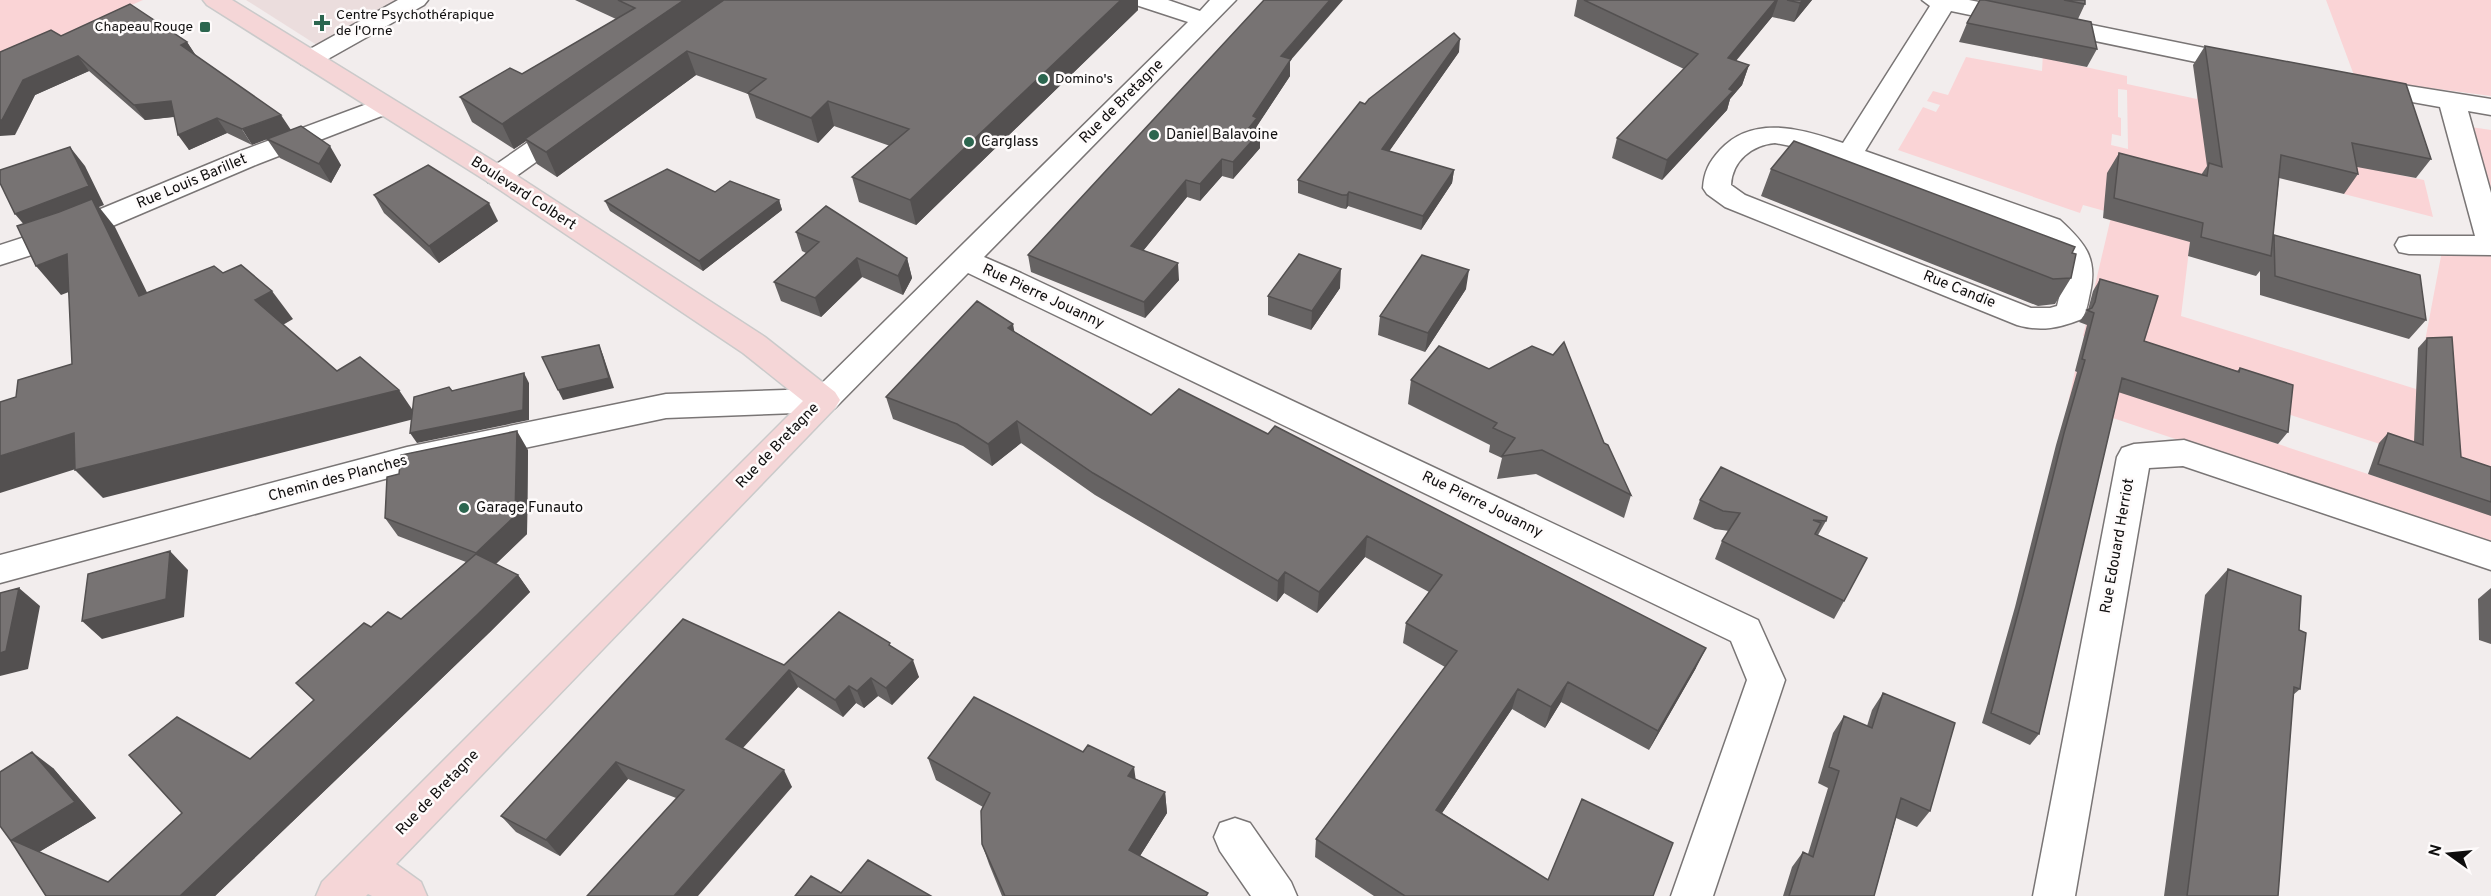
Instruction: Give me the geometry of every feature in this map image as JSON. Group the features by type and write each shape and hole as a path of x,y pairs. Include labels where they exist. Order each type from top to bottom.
{"main road":[{"name":"Boulevard Colbert","path":"215,0 498,176 754,345 824,400"},
{"name":"Rue de Bretagne","path":"337,896 824,400"},
{"path":"366,867 406,896"}],"street":[{"path":"310,59 416,0"},
{"path":"1144,0 1204,20"},
{"name":"Rue de Bretagne","path":"824,400 1224,0"},
{"path":"1849,155 1939,1 2270,69"},
{"path":"2339,82 2491,107"},
{"path":"2409,245 2491,244 2452,102"},
{"name":"Rue Louis Barillet","path":"0,255 72,232 248,158 383,106"},
{"path":"498,176 589,112"},
{"name":"Rue Candie","path":"1789,134 1849,155 2050,227 2066,240 2078,256 2080,273 2071,312 2052,319 2028,318 1734,201 1717,188 1718,169 1742,142 1767,135 1789,134"},
{"name":"Rue Pierre Jouanny","path":"963,261 1011,280 1745,631 1766,680 1692,896"},
{"name":"Chemin des Planches","path":"0,569 407,460 666,406 824,400"},
{"name":"Rue Edouard Herriot","path":"2054,896 2134,457 2184,453 2491,556"},
{"path":"1235,837 1276,896"}],"shaded area":[{"path":"0,0 143,0 0,62"},
{"name":"Centre Psychothérapique de l'Orne","path":"246,0 402,0 320,47"},
{"path":"2326,0 2491,0 2491,96 2355,78"},
{"path":"2044,34 2053,60 2127,76 2127,84 2197,99 2197,95 2236,103 2378,167 2380,171 2424,180 2433,217 2344,194 2342,188 2286,172 2191,234 2181,316 2416,389 2442,251 2491,252 2491,480 2281,412 2177,366 2083,336 2112,213 2083,205 2080,213 1898,150 1923,107 1936,112 1940,105 1927,101 1933,91 1948,95 1966,57 2042,71","holes":["2118,89 2127,90 2128,149 2111,145 2112,134 2121,136"]},
{"path":"2464,126 2491,130 2491,220"},
{"path":"2075,371 2110,382 2110,388 2491,515 2491,545 2068,403"}],"building":[{"path":"618,0 684,0 502,124 460,97 510,68 522,74 635,8"},
{"path":"724,0 1121,0 910,200 852,177 909,129 828,101 811,118 748,93 766,79 687,51 546,152 525,139"},
{"path":"1264,0 1330,0 1281,56 1291,59 1253,116 1257,118 1249,128 1260,132 1233,162 1222,159 1200,184 1186,180 1131,246 1178,263 1144,302 1028,255"},
{"path":"1584,0 1776,0 1728,58 1749,65 1729,89 1733,91 1667,160 1617,138 1698,54"},
{"path":"1787,0 1803,0 1800,3"},
{"path":"1980,0 2091,22 2097,49 1967,23"},
{"path":"2064,0 2085,0 2085,4"},
{"path":"130,4 187,42 181,45 281,115 242,129 217,118 178,135 171,101 134,105 78,56 23,80 0,120 0,52 51,30 61,36"},
{"path":"1454,33 1460,39 1382,149 1454,170 1423,216 1349,192 1347,195 1342,195 1298,180 1360,102 1365,104"},
{"path":"2205,46 2406,84 2431,159 2352,143 2358,174 2281,155 2271,256 2201,237 2203,223 2114,198 2119,153 2207,176 2209,163 2222,167"},
{"path":"301,126 330,146 319,164 267,139"},
{"path":"1794,141 2075,247 2072,253 2076,254 2071,278 2053,279 1771,169"},
{"path":"70,147 89,186 15,214 0,183 0,170"},
{"path":"428,165 489,203 429,246 374,195"},
{"path":"667,169 715,192 730,181 779,200 699,261 605,201"},
{"path":"92,199 139,296 214,266 223,273 241,265 272,291 255,300 337,371 360,357 399,390 75,470 74,433 0,456 0,402 16,397 18,380 72,364 67,254 36,266 17,226"},
{"path":"826,206 907,258 898,276 857,258 815,298 774,282 819,242 796,232"},
{"path":"2274,235 2420,275 2426,320 2275,276"},
{"path":"1299,254 1341,269 1312,311 1268,296"},
{"path":"1422,255 1469,270 1428,333 1380,316"},
{"path":"2100,279 2158,296 2144,341 2239,372 2240,368 2293,385 2288,432 2122,378 2039,734 1991,713 2085,360 2082,359 2094,313 2087,310 2092,308 2095,302"},
{"path":"977,301 1013,324 1008,328 1151,415 1179,389 1268,434 1275,426 1706,648 1658,731 1568,682 1551,707 1518,689 1436,810 1548,880 1582,799 1673,843 1653,896 1405,896 1316,839 1457,651 1406,623 1442,575 1367,536 1319,592 1285,572 1278,581 1093,473 1017,421 988,444 957,424 886,397"},
{"path":"2452,337 2461,457 2491,467 2491,502 2378,464 2388,433 2423,445 2427,338"},
{"path":"1564,342 1604,443 1608,445 1631,495 1542,450 1502,456 1515,438 1493,428 1497,423 1411,380 1439,346 1489,369 1532,346 1553,355"},
{"path":"599,345 609,378 558,390 542,357"},
{"path":"524,373 523,410 410,433 414,397 449,387 452,391"},
{"path":"517,431 515,516 476,553 385,518 387,477 399,474 401,455"},
{"path":"1721,467 1827,517 1826,521 1813,520 1821,523 1815,534 1867,558 1844,601 1722,541 1740,513 1723,511 1700,500"},
{"path":"170,551 166,599 82,621 88,574"},
{"path":"476,554 518,575 180,896 46,896 0,826 0,772 32,752 75,802 12,840 108,882 182,813 129,755 177,717 250,759 314,700 296,683 364,623 371,627 388,612 401,619"},
{"path":"2228,569 2301,596 2299,630 2306,633 2300,689 2294,687 2278,896 2187,896"},
{"path":"19,588 6,651 0,653 0,593"},
{"path":"839,612 913,660 886,688 871,678 857,691 849,686 835,700 789,670 726,739 784,770 674,896 587,896 684,790 616,762 546,840 501,816 683,619 784,665"},
{"path":"1883,693 1955,723 1930,811 1901,798 1874,896 1789,896 1803,852 1813,857 1839,771 1829,767 1844,716 1872,728"},
{"path":"974,697 1083,752 1088,745 1134,767 1128,776 1165,792 1129,850 1208,893 1206,896 1005,896 982,844 981,811 990,793 928,758"},
{"path":"868,860 931,896 795,896 811,876 841,893"}],"place":[{"name":"Centre Psychothérapique de l'Orne","path":"322,23"},
{"name":"Chapeau Rouge","path":"205,27"},
{"name":"Domino's","path":"1043,79"},
{"name":"Daniel Balavoine","path":"1154,135"},
{"name":"Carglass","path":"969,142"},
{"name":"Garage Funauto","path":"464,508"}]}
